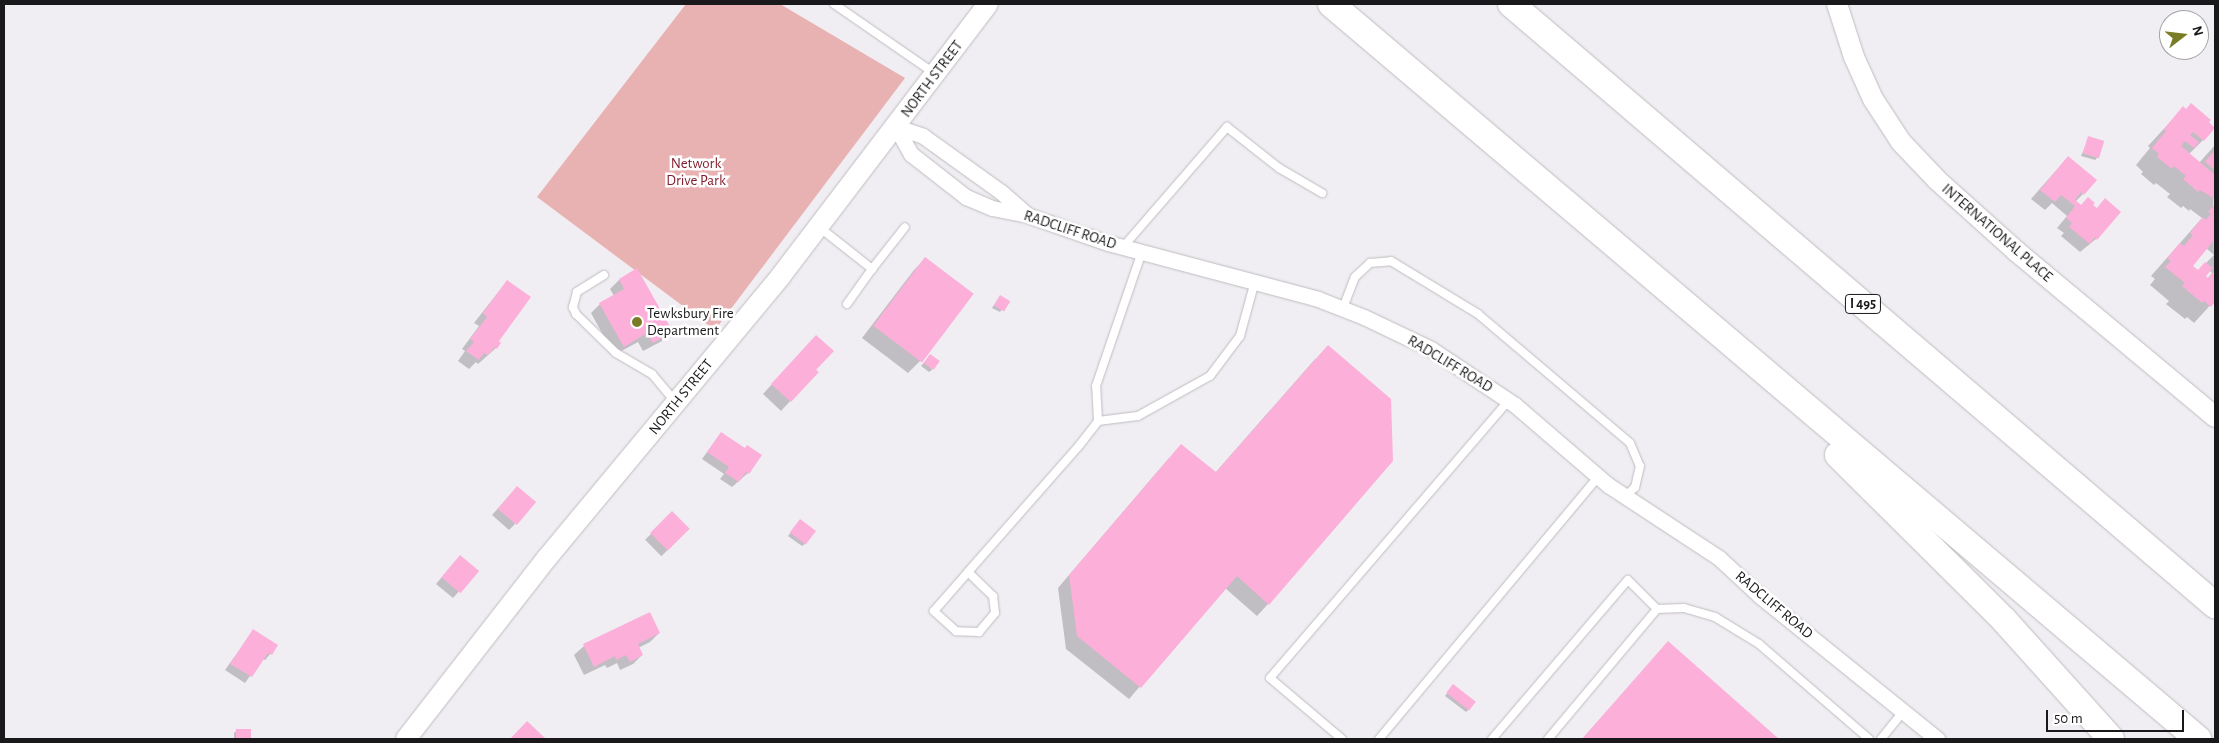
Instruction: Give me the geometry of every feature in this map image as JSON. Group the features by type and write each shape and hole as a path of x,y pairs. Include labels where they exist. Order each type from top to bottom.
{"highway":[{"path":"1331,4 2198,739"},
{"name":"I 495","path":"1511,4 2215,605"},
{"path":"1672,294 1990,606 2073,695 2110,739"}],"main road":[{"name":"NORTH STREET","path":"406,739 502,614 676,404 819,226 988,4"},
{"name":"INTERNATIONAL PLACE","path":"1838,4 1854,57 1873,98 1901,142 1937,180 2016,251 2215,418"}],"street":[{"path":"896,127 923,136 1000,192 1027,215"},
{"name":"RADCLIFF ROAD","path":"896,127 911,154 966,196 992,208 1027,215 1123,247 1255,281 1342,308 1431,350 1509,400 1598,477 1625,497 1719,558 1760,596 1937,739"}],"lane":[{"path":"834,4 936,74"},
{"path":"1123,247 1227,127 1280,168 1322,193"},
{"path":"819,226 872,269"},
{"path":"847,304 904,226"},
{"path":"968,572 993,596 995,614 979,632 956,631 934,611 968,572 1078,447 1098,421 1096,386 1142,252"},
{"path":"1342,308 1356,277 1370,264 1391,261 1478,314 1630,443 1640,466 1635,486 1625,497"},
{"path":"604,275 577,292 573,307 576,314 616,353 652,374 676,404"},
{"path":"1098,421 1138,416 1210,376 1240,336 1255,281"},
{"path":"1342,739 1270,678 1509,400"},
{"path":"1379,739 1598,477"},
{"path":"1492,739 1628,580 1657,609 1684,608 1715,617 1759,644 1870,739"},
{"path":"1548,739 1657,609"},
{"path":"1881,739 1903,712"}],"green space":[{"name":"Network Drive Park","path":"686,4 780,4 905,78 715,330 537,197"}],"building":[{"path":"2191,103 2211,120 2209,122 2215,128 2204,141 2193,132 2190,135 2199,142 2194,148 2185,141 2181,146 2215,175 2215,199 2200,190 2198,192 2183,179 2186,176 2174,166 2172,169 2157,157 2159,154 2152,148 2166,131 2164,129 2183,106 2186,109"},
{"path":"2088,136 2104,141 2099,158 2083,153"},
{"path":"2215,150 2215,170 2205,162"},
{"path":"2068,156 2097,180 2084,195 2081,192 2075,200 2081,205 2088,197 2095,203 2093,205 2097,208 2105,198 2121,212 2097,240 2095,237 2090,244 2069,227 2072,223 2066,218 2075,206 2061,195 2055,202 2040,190"},
{"path":"2215,204 2215,239 2193,266 2198,270 2205,262 2213,268 2206,276 2208,278 2215,270 2215,302 2211,307 2204,301 2202,303 2182,286 2185,283 2165,267 2171,261 2167,258 2180,243 2184,246 2193,235 2190,233 2203,217 2206,220 2211,214 2208,212"},
{"path":"925,257 974,294 922,362 873,326"},
{"path":"637,268 673,332 653,343 647,333 624,347 599,303 624,289 619,279"},
{"path":"507,280 531,297 499,341 501,343 497,349 495,347 488,355 484,353 479,360 466,351 474,342 470,339 487,317 483,313"},
{"path":"1000,295 1010,301 1004,311 994,305"},
{"path":"816,335 834,351 816,370 819,372 791,402 771,384"},
{"path":"1328,345 1391,399 1393,461 1269,605 1237,576 1141,688 1077,636 1069,575 1181,444 1216,472"},
{"path":"930,354 940,361 934,370 924,363"},
{"path":"721,432 745,448 747,445 762,455 749,474 746,472 739,482 725,473 729,467 707,452"},
{"path":"517,486 536,502 517,525 498,509"},
{"path":"672,511 690,529 668,551 650,533"},
{"path":"800,519 816,531 806,545 790,533"},
{"path":"460,555 479,571 461,593 441,577"},
{"path":"650,612 660,633 638,644 643,655 630,662 626,655 616,660 615,656 594,667 583,644"},
{"path":"253,629 278,645 272,655 268,653 252,677 230,664"},
{"path":"1668,641 1779,739 1582,739"},
{"path":"1453,684 1476,702 1469,711 1446,693"},
{"path":"527,721 545,738 510,739"},
{"path":"236,729 251,729 251,739 236,739"}],"place":[{"name":"Tewksbury Fire Department","path":"637,322"}]}
